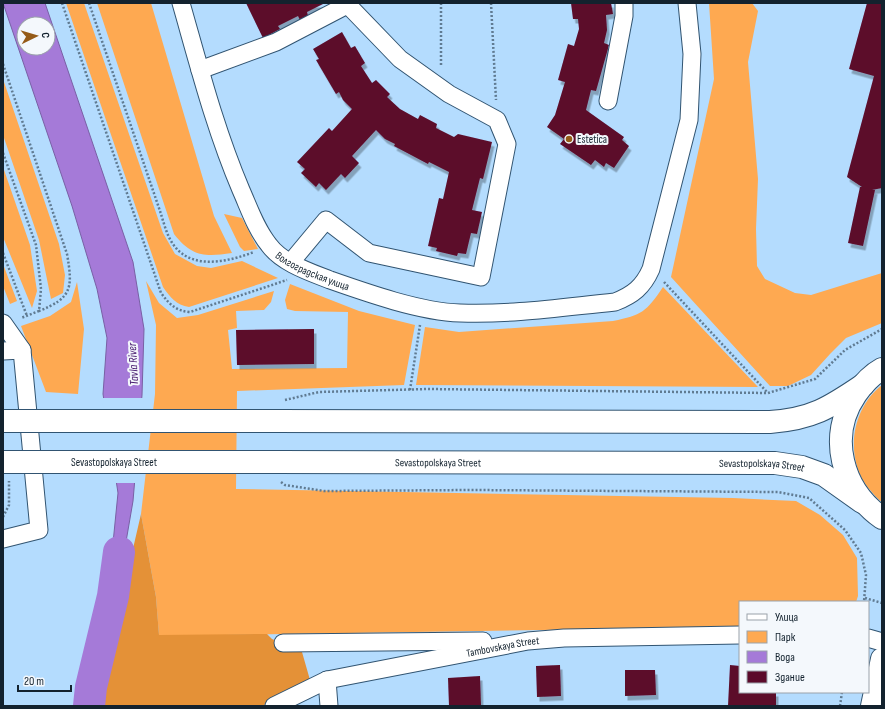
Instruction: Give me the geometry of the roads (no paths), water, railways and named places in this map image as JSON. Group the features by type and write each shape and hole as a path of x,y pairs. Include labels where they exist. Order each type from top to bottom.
{"main road":[{"path":"3,421 278,411 770,422 803,418 828,408 863,385 882,369"},
{"path":"863,385 851,402 843,422 840,443 845,471 850,484 862,502 882,518"},
{"name":"Sevastopolskaya Street","path":"3,462 275,470 775,463 802,467 824,475 862,502"},
{"path":"872,706 882,659"}],"street":[{"name":"Волгоградская улица","path":"180,3 224,150 251,214 269,246 278,256 311,272 409,305 459,313 615,302 630,296 640,288 651,269 689,120 692,54 687,3"},
{"path":"608,101 624,16 624,3"},
{"path":"200,70 276,42 346,4 400,59 441,88 497,120 507,144 480,277 369,253 326,220 291,262"},
{"path":"3,324 22,350 39,530 3,539"},
{"path":"3,350 22,350"},
{"name":"Tambovskaya Street","path":"274,706 327,680 528,641 564,638 739,635"},
{"path":"869,638 882,642"},
{"path":"283,643 528,641"},
{"path":"327,680 329,706"}],"water":[{"path":"3,3 45,3 49,16 16,16 16,41"},
{"path":"56,35 133,262 144,329 142,395 133,501 122,565 113,596 112,553 118,493 103,394 107,338 97,289 72,206 21,56 56,56"}],"waterway":[{"name":"Tavla River","path":"89,706 91,687 113,596 119,552"}],"place":[{"name":"Estetica","path":"569,139"}]}
